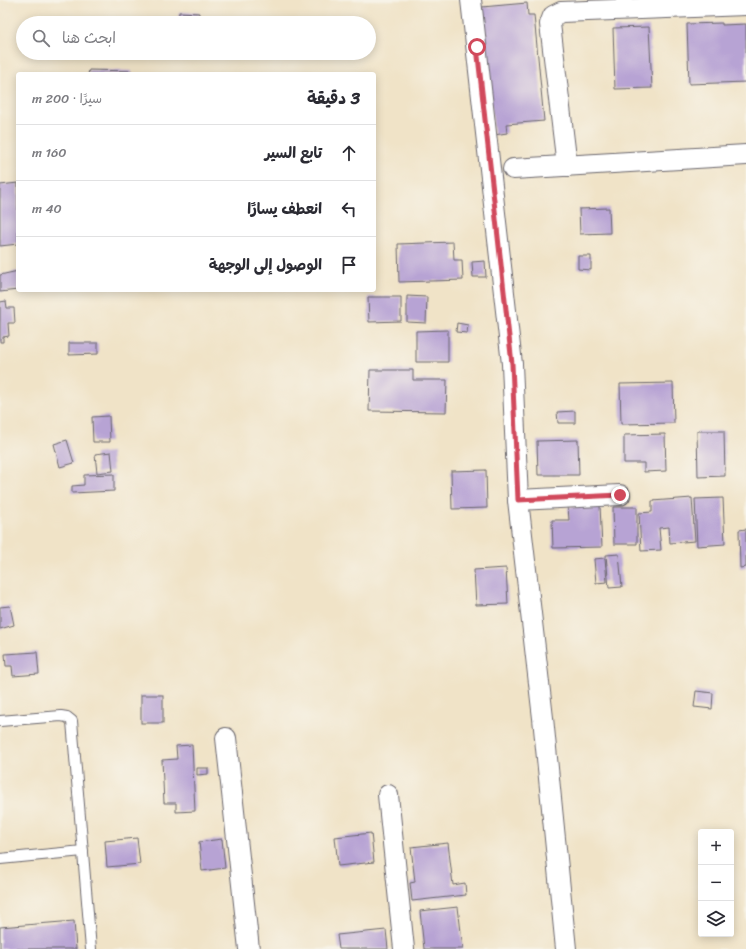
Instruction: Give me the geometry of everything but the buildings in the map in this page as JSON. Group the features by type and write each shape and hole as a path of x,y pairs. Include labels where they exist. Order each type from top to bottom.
{"street":[{"path":"472,0 512,364 518,500 566,949"},
{"path":"567,166 550,24 553,16 562,12 746,5"},
{"path":"513,169 746,155"},
{"path":"518,500 620,495"},
{"path":"226,738 248,949"},
{"path":"388,795 404,949"}],"lane":[{"path":"0,721 61,716 67,717 72,721 91,949"},
{"path":"0,859 82,851"}],"route":[{"path":"477,47 512,364 518,500 620,495"}]}
